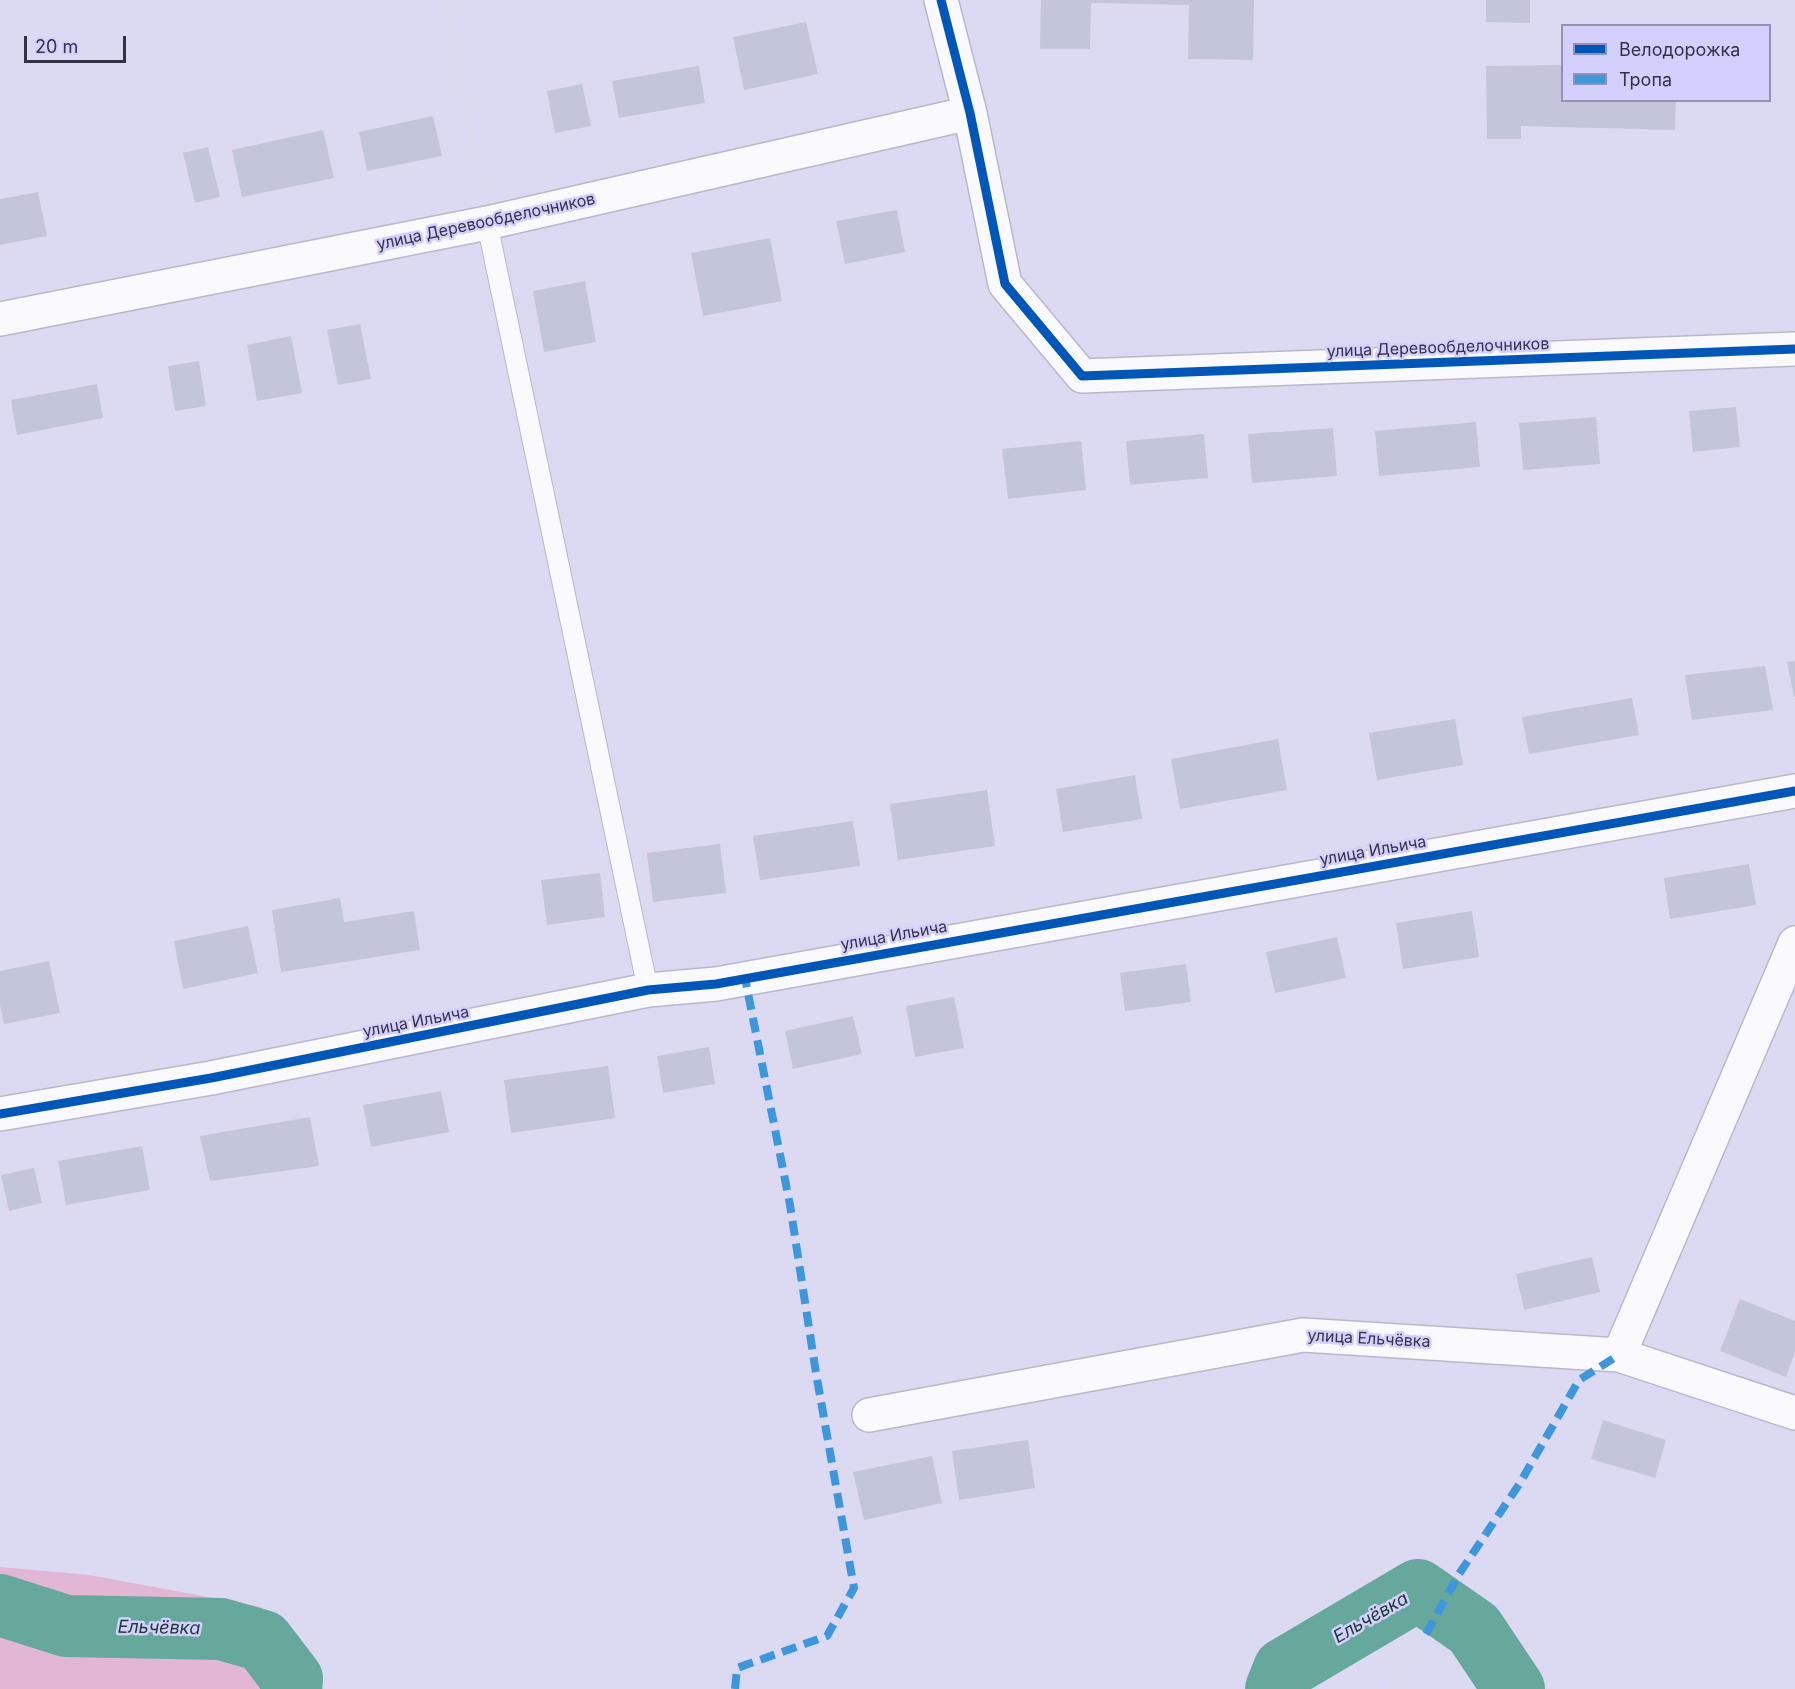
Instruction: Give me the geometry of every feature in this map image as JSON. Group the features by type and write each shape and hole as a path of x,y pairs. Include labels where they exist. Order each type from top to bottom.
{"street":[{"path":"941,0 970,113"},
{"name":"улица Деревообделочников","path":"0,319 487,223 970,113 1005,284 1082,376 1795,349"},
{"name":"улица Ильича","path":"0,1114 211,1078 648,990 716,984 1795,791"},
{"path":"1619,1355 1795,943"},
{"name":"улица Ельчёвка","path":"869,1415 1303,1335 1619,1355 1795,1413"}],"lane":[{"path":"487,223 648,990"}],"path":[{"path":"446,0 487,223"},
{"path":"1390,1689 1402,1660 1426,1634"}],"shaded area":[{"path":"0,1567 90,1575 261,1607 323,1689 0,1689"}],"building":[{"path":"1041,0 1254,0 1253,60 1188,59 1189,5 1091,3 1090,49 1040,49"},
{"path":"1486,0 1530,0 1530,23 1486,22"},
{"path":"806,22 818,74 744,90 733,37"},
{"path":"1561,65 1561,102 1676,102 1675,130 1521,126 1521,139 1487,139 1486,66"},
{"path":"699,66 705,103 619,118 612,81"},
{"path":"582,84 591,126 555,133 547,91"},
{"path":"433,116 442,156 367,171 359,132"},
{"path":"323,130 334,178 242,197 232,150"},
{"path":"208,147 220,197 195,203 183,153"},
{"path":"38,192 47,236 0,245 0,199"},
{"path":"897,210 905,252 845,264 836,221"},
{"path":"770,238 782,301 703,316 691,253"},
{"path":"585,281 596,342 544,352 533,291"},
{"path":"360,324 371,379 338,385 327,330"},
{"path":"291,336 302,393 257,401 247,345"},
{"path":"199,361 206,406 175,411 168,366"},
{"path":"97,384 103,418 17,435 11,400"},
{"path":"1736,407 1740,447 1693,452 1689,411"},
{"path":"1596,417 1600,464 1523,470 1519,423"},
{"path":"1476,422 1480,467 1379,476 1375,431"},
{"path":"1333,428 1337,476 1252,483 1248,434"},
{"path":"1204,434 1208,478 1130,485 1126,441"},
{"path":"1081,441 1086,490 1008,499 1002,449"},
{"path":"1795,661 1795,697 1794,697 1787,662"},
{"path":"1765,666 1773,710 1692,720 1685,675"},
{"path":"1632,698 1639,735 1529,754 1522,717"},
{"path":"1455,719 1463,765 1377,780 1369,733"},
{"path":"1278,739 1287,790 1180,809 1171,759"},
{"path":"1135,775 1142,819 1063,832 1056,789"},
{"path":"987,790 995,846 898,860 890,804"},
{"path":"853,821 860,866 760,880 753,836"},
{"path":"720,844 726,893 653,902 647,853"},
{"path":"1749,864 1756,905 1670,919 1664,878"},
{"path":"600,873 605,917 547,925 541,880"},
{"path":"340,898 344,922 414,911 420,950 281,972 272,910"},
{"path":"1472,911 1479,957 1403,969 1396,923"},
{"path":"248,926 258,973 183,989 174,941"},
{"path":"1337,937 1346,978 1275,993 1266,952"},
{"path":"49,961 60,1013 4,1024 0,1005 0,971"},
{"path":"1186,964 1191,1002 1125,1011 1120,973"},
{"path":"954,997 964,1048 915,1057 906,1006"},
{"path":"853,1016 862,1054 793,1069 785,1031"},
{"path":"709,1047 715,1084 663,1093 657,1056"},
{"path":"608,1066 615,1118 511,1133 504,1080"},
{"path":"441,1091 449,1132 371,1147 363,1105"},
{"path":"310,1117 319,1166 210,1181 200,1136"},
{"path":"142,1146 150,1190 66,1205 58,1161"},
{"path":"34,1168 42,1203 9,1211 1,1175"},
{"path":"1592,1257 1600,1292 1524,1310 1516,1274"},
{"path":"1740,1299 1795,1321 1795,1352 1786,1377 1720,1351"},
{"path":"1603,1420 1666,1440 1655,1478 1591,1459"},
{"path":"1028,1440 1035,1488 959,1500 952,1451"},
{"path":"932,1456 942,1503 864,1520 853,1472"}],"waterway":[{"name":"Ельчёвка","path":"1276,1689 1284,1669 1418,1590 1474,1629 1514,1689"},
{"name":"Ельчёвка","path":"0,1605 66,1626 221,1629 263,1641 292,1679 291,1689"}],"marked path":[{"path":"735,1689 737,1668 827,1636 854,1588 816,1373 790,1205 745,978"},
{"path":"1426,1634 1459,1574 1520,1483 1579,1380 1619,1355"}],"cycle path":[{"path":"941,0 970,113 1005,284 1082,376 1795,349"},
{"path":"0,1114 211,1078 648,990 716,984 1795,791"}]}
